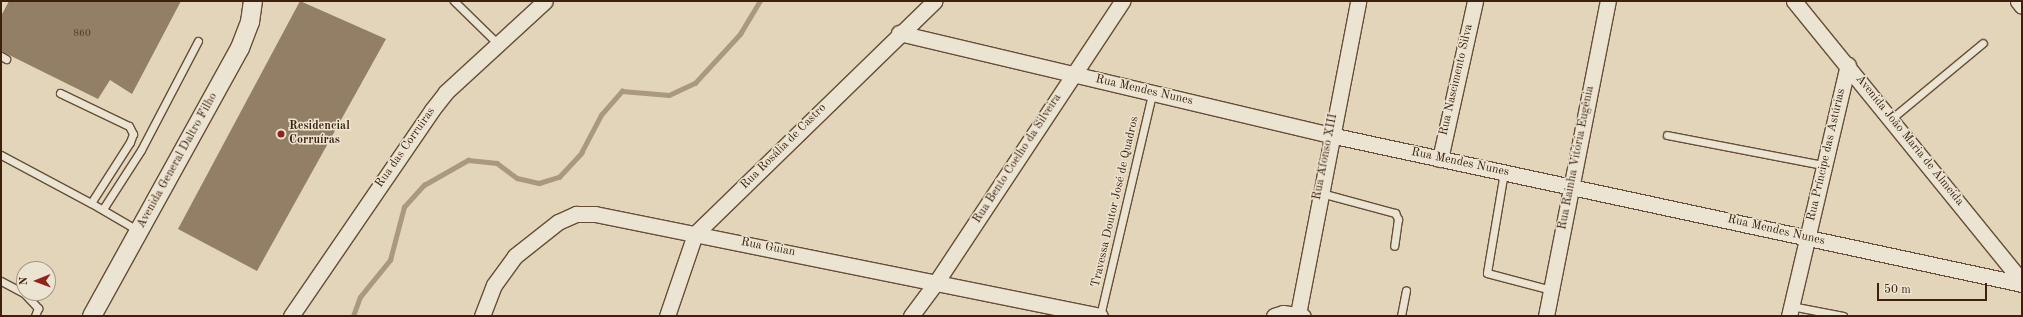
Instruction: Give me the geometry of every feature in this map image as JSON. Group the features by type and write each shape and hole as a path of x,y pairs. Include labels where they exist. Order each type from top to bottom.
{"street":[{"name":"Avenida General Daltro Filho","path":"92,316 240,48 250,22 253,1"},
{"name":"Rua das Corruiras","path":"291,316 432,110 498,44 545,1"},
{"name":"Rua Rosália de Castro","path":"667,316 695,234 899,33 935,1"},
{"name":"Rua Bento Coelho da Silveira","path":"911,316 937,281 1122,1"},
{"name":"Rua Afonso XIII","path":"1301,315 1319,192 1358,1"},
{"name":"Rua Nascimento Silva","path":"1440,159 1475,1"},
{"name":"Rua Rainha Vitória Eugênia","path":"1546,316 1608,1"},
{"name":"Avenida João Maria de Almeida","path":"1794,1 1848,64 2022,283"},
{"path":"2018,1 2022,6"},
{"name":"Rua Mendes Nunes","path":"899,33 1152,94 1440,159 1572,185 1808,239 2022,283"},
{"name":"Rua Príncipe das Astúrias","path":"1790,311 1808,239 1823,165 1848,64"},
{"name":"Rua Guian","path":"482,316 494,284 515,256 558,222 576,214 596,214 937,281 1100,316"},
{"path":"1274,316 1301,315"}],"lane":[{"path":"454,1 498,44"},
{"path":"103,209 141,150 198,41"},
{"path":"1891,119 1983,43"},
{"path":"60,94 129,126 133,134 92,203"},
{"name":"Travessa Doutor José de Quadros","path":"1100,316 1152,94"},
{"path":"1667,135 1823,165"},
{"path":"1,155 103,209 139,231"},
{"path":"1504,172 1487,273 1551,290"},
{"path":"1319,192 1395,213 1398,219 1394,246"},
{"path":"1,281 16,289"},
{"path":"1401,316 1406,290"},
{"path":"34,301 38,308 35,316"},
{"path":"1790,311 1843,316"}],"building":[{"path":"9,1 181,1 132,94 110,80 98,99 1,51 1,16"},
{"name":"Residencial Corruíras","path":"300,1 386,39 257,271 178,229"}],"waterway":[{"path":"353,316 360,297 390,260 404,207 424,185 468,160 497,163 517,178 539,183 559,177 581,153 601,115 622,91 669,95 695,83 740,34 760,1"}],"place":[{"name":"Residencial Corruíras","path":"281,134"}]}
